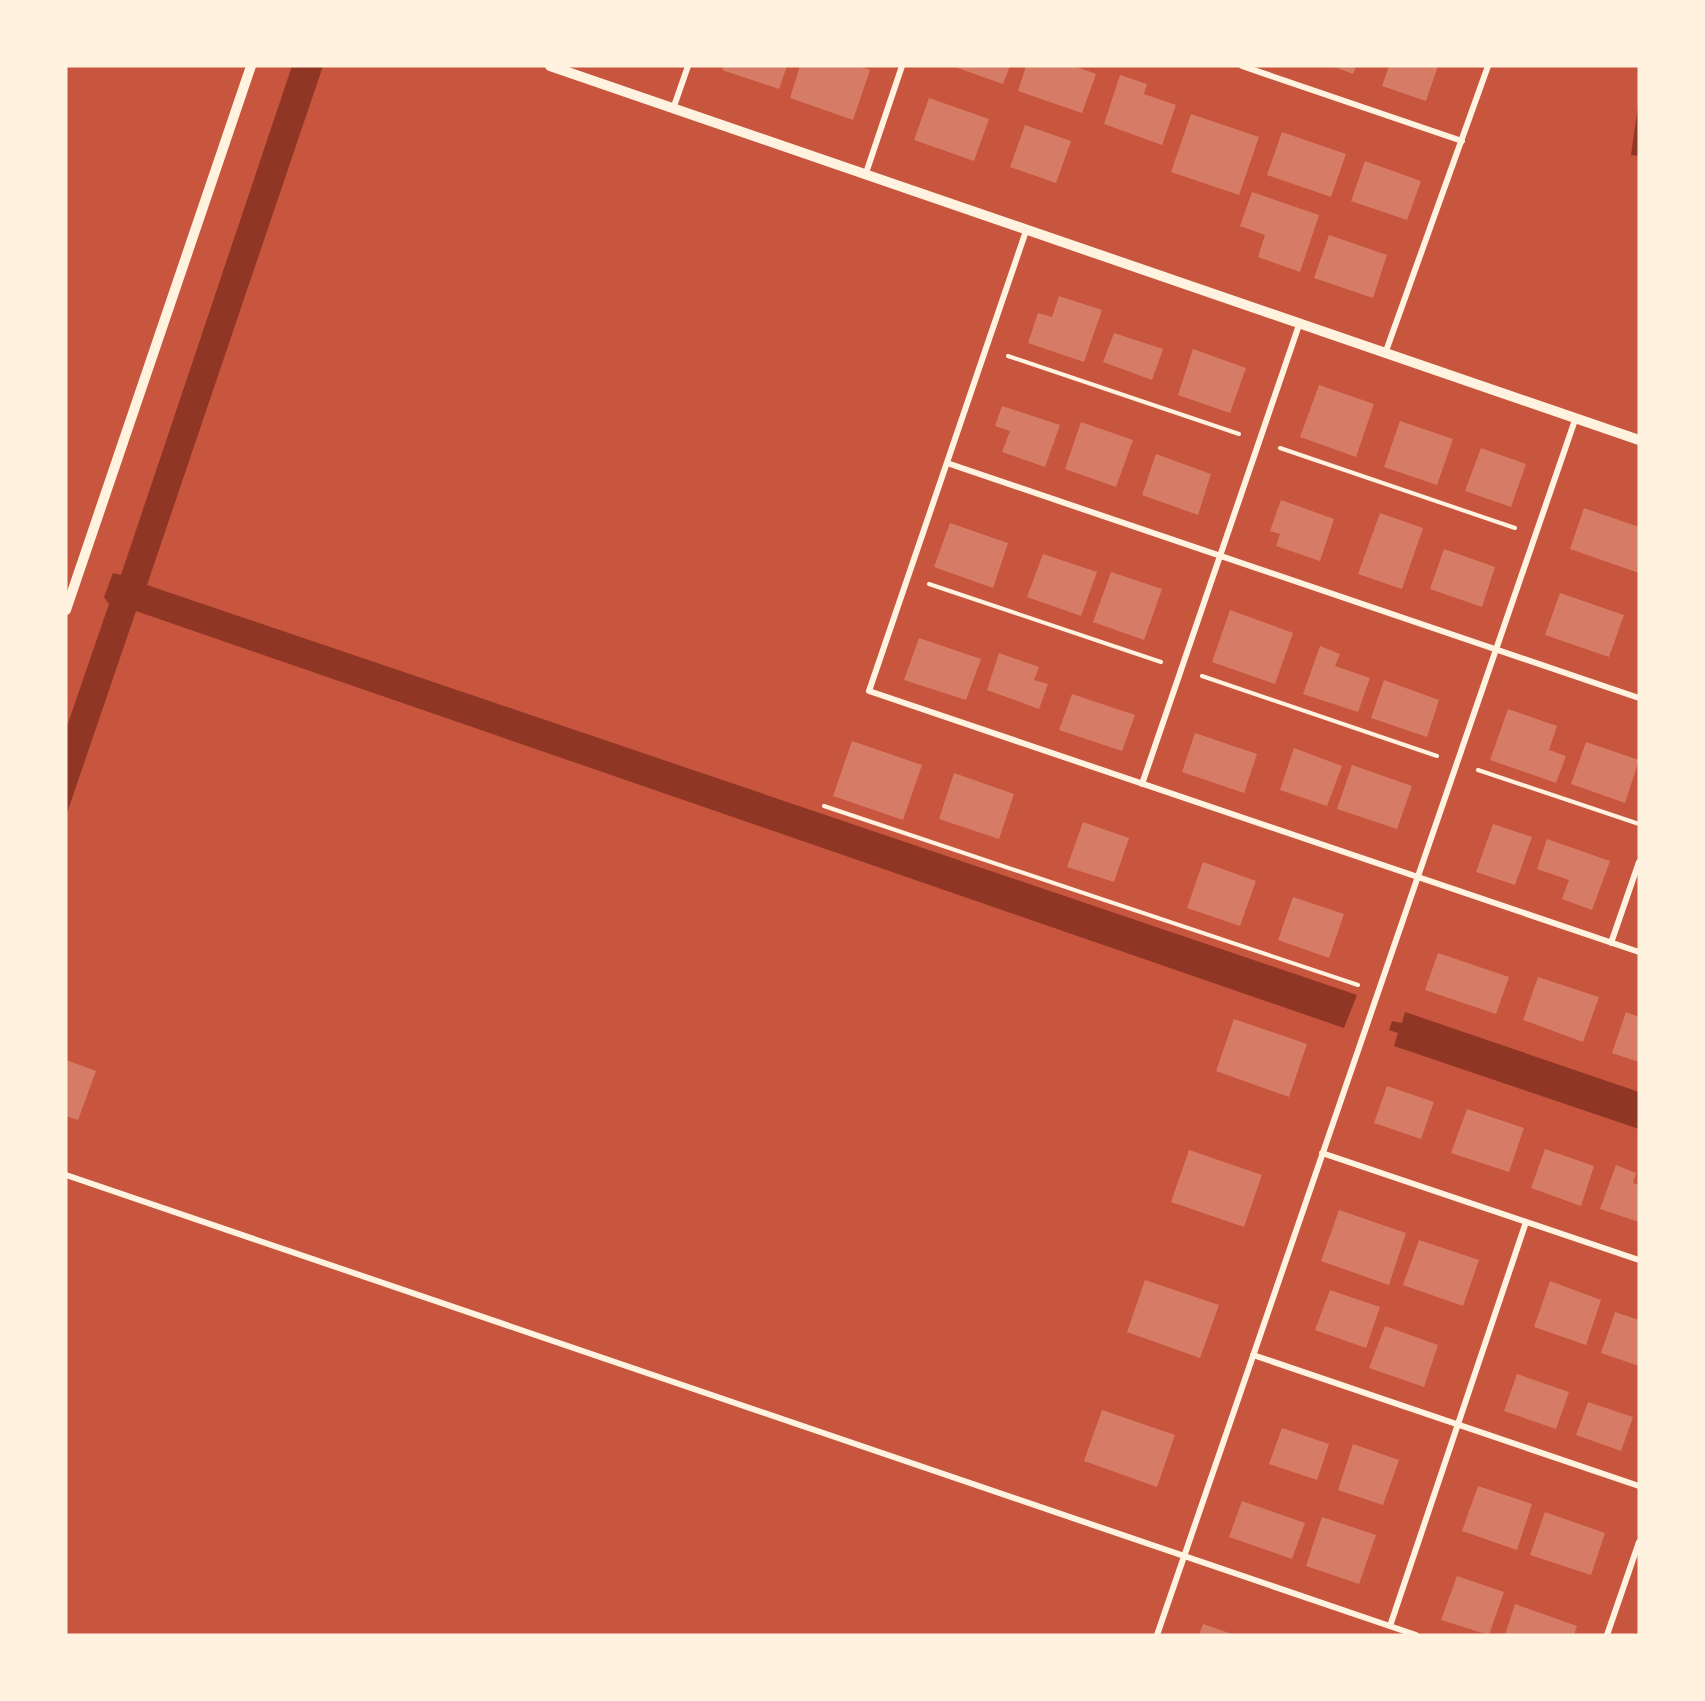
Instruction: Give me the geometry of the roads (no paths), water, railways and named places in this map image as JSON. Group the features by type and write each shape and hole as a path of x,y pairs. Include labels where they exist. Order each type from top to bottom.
{"street":[{"path":"66,610 251,66"},
{"path":"550,66 1386,351 1639,440"},
{"path":"673,109 688,66"},
{"path":"866,173 902,66"},
{"path":"1242,66 1462,141"},
{"path":"1386,351 1488,66"},
{"path":"1027,228 869,691 1639,952"},
{"path":"1142,784 1300,322"},
{"path":"1158,1635 1576,417"},
{"path":"947,463 1639,698"},
{"path":"1611,943 1639,862"},
{"path":"1322,1153 1639,1260"},
{"path":"66,1175 1416,1635"},
{"path":"1390,1626 1526,1222"},
{"path":"1253,1355 1639,1486"},
{"path":"1607,1635 1639,1542"}]}
